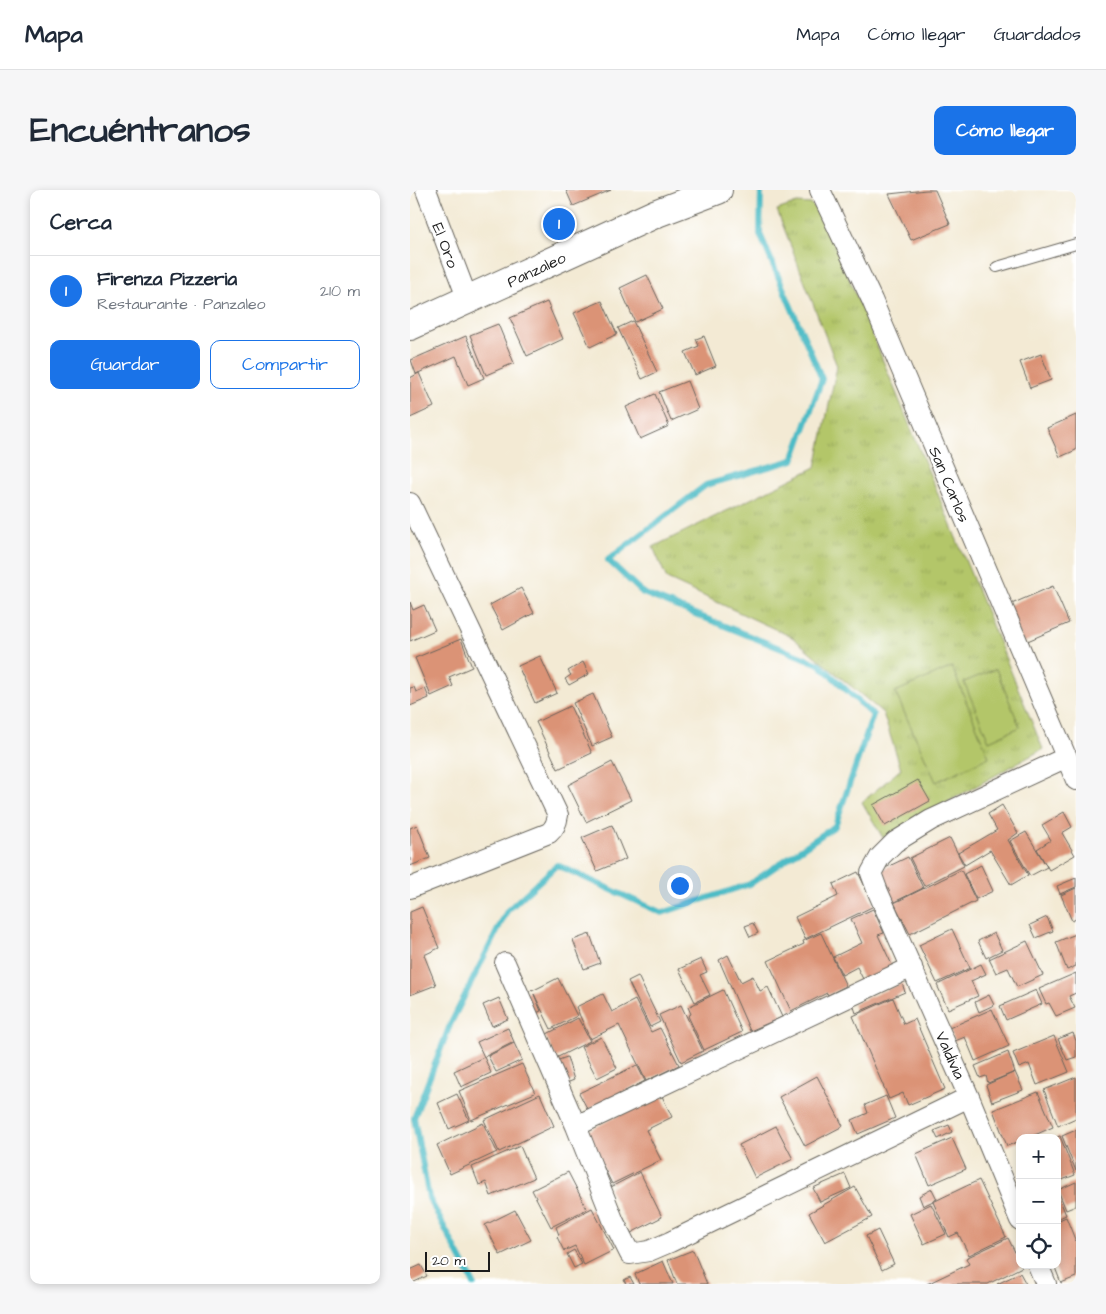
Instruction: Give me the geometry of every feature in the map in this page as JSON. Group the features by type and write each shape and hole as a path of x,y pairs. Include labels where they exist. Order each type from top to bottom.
{"street":[{"name":"El Oro","path":"426,190 468,300"},
{"name":"Panzaleo","path":"410,326 657,213 718,190"},
{"name":"San Carlos","path":"820,190 872,300 1076,780"},
{"path":"410,503 558,815 554,829 549,833 410,888"},
{"name":"Valdivia","path":"1016,1210 871,873 880,857 895,842 931,820 1067,757"},
{"path":"505,962 576,1126 614,1222 630,1254 649,1251 670,1242 969,1098"},
{"path":"576,1126 912,967"},
{"path":"1040,1269 1046,1284"}],"lane":[{"path":"998,267 1076,244"}],"green space":[{"path":"797,203 811,204 823,215 1043,749 883,838 862,802 901,769 883,713 792,637 667,579 653,547 816,467 837,366 777,210"},
{"path":"952,667 989,757 936,782 895,692"},
{"path":"996,669 1020,727 989,741 964,682"}],"building":[{"path":"566,190 611,190 573,206"},
{"path":"935,190 950,224 911,240 889,194"},
{"path":"647,275 663,309 635,322 620,288"},
{"path":"602,301 617,334 590,347 574,313"},
{"path":"547,302 563,339 527,356 510,318"},
{"path":"633,321 657,372 642,379 618,328"},
{"path":"498,324 514,363 486,375 470,335"},
{"path":"466,336 484,378 468,385 456,356 416,374 411,360"},
{"path":"704,336 716,366 695,375 685,352 699,346 696,339"},
{"path":"1041,354 1051,380 1030,388 1020,362"},
{"path":"419,373 434,407 410,418 410,378"},
{"path":"687,381 698,409 671,421 659,392"},
{"path":"655,394 669,426 640,439 626,407"},
{"path":"1076,415 1076,450 1060,457 1047,428"},
{"path":"1053,586 1069,623 1023,643 1007,606"},
{"path":"521,588 534,613 503,630 490,605"},
{"path":"410,602 413,610 424,605 435,630 410,641"},
{"path":"461,639 472,667 449,677 453,686 431,696 415,658"},
{"path":"540,656 557,693 535,703 518,666"},
{"path":"583,662 589,674 569,685 565,679 571,675 568,671"},
{"path":"414,687 416,692 425,688 429,698 410,706 410,688"},
{"path":"593,694 612,737 592,746 573,703"},
{"path":"570,706 592,753 558,769 536,722"},
{"path":"612,762 631,800 586,822 568,785"},
{"path":"918,780 930,801 885,826 873,805"},
{"path":"1002,805 1018,833 1008,840 1028,875 1011,885 990,850 965,865 958,853 997,830 988,814"},
{"path":"1064,812 1072,827 1062,833 1075,855 1049,870 1037,849 1051,840 1042,825"},
{"path":"417,825 430,858 410,866 410,828"},
{"path":"612,825 626,859 597,871 582,838"},
{"path":"1026,832 1047,867 1030,876 1010,841"},
{"path":"950,838 964,866 924,886 910,858"},
{"path":"908,857 923,888 892,903 879,878 883,869"},
{"path":"981,865 993,891 976,899 964,874"},
{"path":"961,870 976,901 910,934 894,903"},
{"path":"858,872 874,906 805,939 795,917 838,896 833,884"},
{"path":"1076,878 1076,887 1060,894 1057,886"},
{"path":"1076,888 1076,919 1072,921 1061,895"},
{"path":"422,907 439,948 424,955 436,985 410,995 410,912"},
{"path":"873,909 884,933 878,935 893,967 864,981 857,967 842,975 833,957 862,943 851,919"},
{"path":"1047,917 1053,931 1036,938 1030,925"},
{"path":"753,923 758,933 750,937 745,926"},
{"path":"952,929 970,968 937,983 919,945"},
{"path":"821,933 846,986 791,1011 768,961 804,944 803,941"},
{"path":"994,933 1002,950 986,958 978,941"},
{"path":"590,934 600,963 584,969 573,940"},
{"path":"1076,934 1076,966 1067,970 1056,942"},
{"path":"1027,941 1043,975 1017,987 1008,968 996,973 989,959"},
{"path":"728,955 741,982 753,976 760,991 768,987 782,1017 750,1031 719,960"},
{"path":"701,959 707,972 700,975 710,995 695,1002 679,969"},
{"path":"981,964 986,974 971,981 978,996 948,1009 937,985"},
{"path":"1076,973 1076,993 1069,996 1075,1008 1056,1016 1049,1003 1046,1004 1039,989"},
{"path":"638,976 660,1022 650,1027 628,981"},
{"path":"558,978 577,1016 551,1029 534,994 541,1011 532,1015 523,994"},
{"path":"902,983 905,992 856,1013 853,1004"},
{"path":"723,990 742,1032 704,1050 688,1016 691,1014 688,1007"},
{"path":"1036,990 1042,1004 1006,1020 1000,1006"},
{"path":"603,994 612,1012 635,1000 651,1032 660,1028 679,1065 646,1081 619,1025 590,1039 576,1007"},
{"path":"989,995 994,1005 979,1012 975,1002"},
{"path":"499,998 508,1019 492,1026 483,1005"},
{"path":"893,998 904,1024 915,1019 945,1089 908,1105 903,1093 889,1099 853,1016"},
{"path":"681,1005 703,1051 681,1062 659,1015"},
{"path":"992,1009 1009,1046 975,1061 965,1037 955,1041 949,1028"},
{"path":"578,1018 590,1041 556,1058 545,1035"},
{"path":"508,1028 514,1042 484,1057 477,1042"},
{"path":"1073,1033 1076,1041 1076,1057 1067,1060 1058,1039"},
{"path":"1054,1036 1069,1072 1037,1085 1029,1064 1019,1068 1013,1053"},
{"path":"601,1037 617,1068 597,1078 581,1047"},
{"path":"514,1043 522,1060 496,1072 488,1056"},
{"path":"1008,1052 1015,1072 988,1083 986,1076 980,1078 975,1066"},
{"path":"484,1057 491,1073 461,1087 454,1071"},
{"path":"567,1057 574,1080 564,1084 556,1061"},
{"path":"522,1064 535,1093 471,1120 459,1091"},
{"path":"637,1065 645,1081 588,1110 579,1093"},
{"path":"1015,1072 1023,1090 992,1102 986,1085"},
{"path":"817,1076 843,1126 805,1146 779,1097"},
{"path":"1076,1077 1076,1118 1058,1126 1044,1090"},
{"path":"1038,1092 1053,1127 1037,1134 1016,1134 1016,1143 1007,1146 993,1110"},
{"path":"457,1094 469,1120 449,1129 438,1103"},
{"path":"540,1094 554,1126 499,1152 484,1120"},
{"path":"661,1094 672,1117 646,1130 661,1160 612,1184 586,1132"},
{"path":"886,1096 895,1118 858,1134 852,1120 868,1113 865,1105"},
{"path":"483,1123 497,1152 450,1174 437,1145"},
{"path":"949,1125 952,1132 938,1139 934,1131"},
{"path":"776,1126 793,1159 755,1178 739,1145"},
{"path":"1076,1130 1076,1171 1062,1136"},
{"path":"952,1138 966,1169 929,1185 916,1154"},
{"path":"1061,1139 1075,1175 1061,1180"},
{"path":"520,1146 534,1178 491,1196 486,1182 479,1185 472,1167"},
{"path":"568,1172 587,1209 551,1227 532,1190"},
{"path":"640,1172 662,1217 631,1233 609,1188"},
{"path":"845,1174 851,1188 820,1202 813,1188"},
{"path":"979,1180 1006,1237 969,1255 958,1233 949,1237 933,1202"},
{"path":"1076,1182 1076,1206 1066,1210 1061,1198 1061,1189"},
{"path":"855,1187 872,1217 825,1242 809,1213"},
{"path":"932,1189 937,1199 923,1206 919,1196"},
{"path":"1061,1203 1066,1215 1061,1217"},
{"path":"931,1204 946,1234 924,1244 910,1214"},
{"path":"592,1208 614,1250 584,1265 575,1246 564,1251 557,1237 559,1235 556,1227"},
{"path":"515,1210 531,1240 500,1255 485,1225"},
{"path":"1066,1217 1076,1242 1076,1277 1061,1283 1056,1269 1061,1269 1061,1219"},
{"path":"878,1230 894,1264 882,1270 866,1236"},
{"path":"1008,1238 1016,1254 1016,1269 1018,1269 988,1284 927,1284 969,1264 966,1258"},
{"path":"574,1250 582,1264 574,1268 567,1254"},
{"path":"693,1250 707,1284 677,1284 668,1260"},
{"path":"663,1261 673,1284 639,1284 635,1274"},
{"path":"421,1265 427,1276 410,1284 410,1270"},
{"path":"1020,1273 1026,1284 997,1284"},
{"path":"630,1277 634,1284 626,1284 624,1280"}],"waterway":[{"path":"474,1284 429,1198 414,1118 450,1025 507,911 557,865 662,913 750,884 835,826 873,715 819,664 643,593 608,560 706,485 793,460 822,379 760,234 761,190"}],"place":[{"name":"Firenza Pizzeria","path":"559,224"}]}
